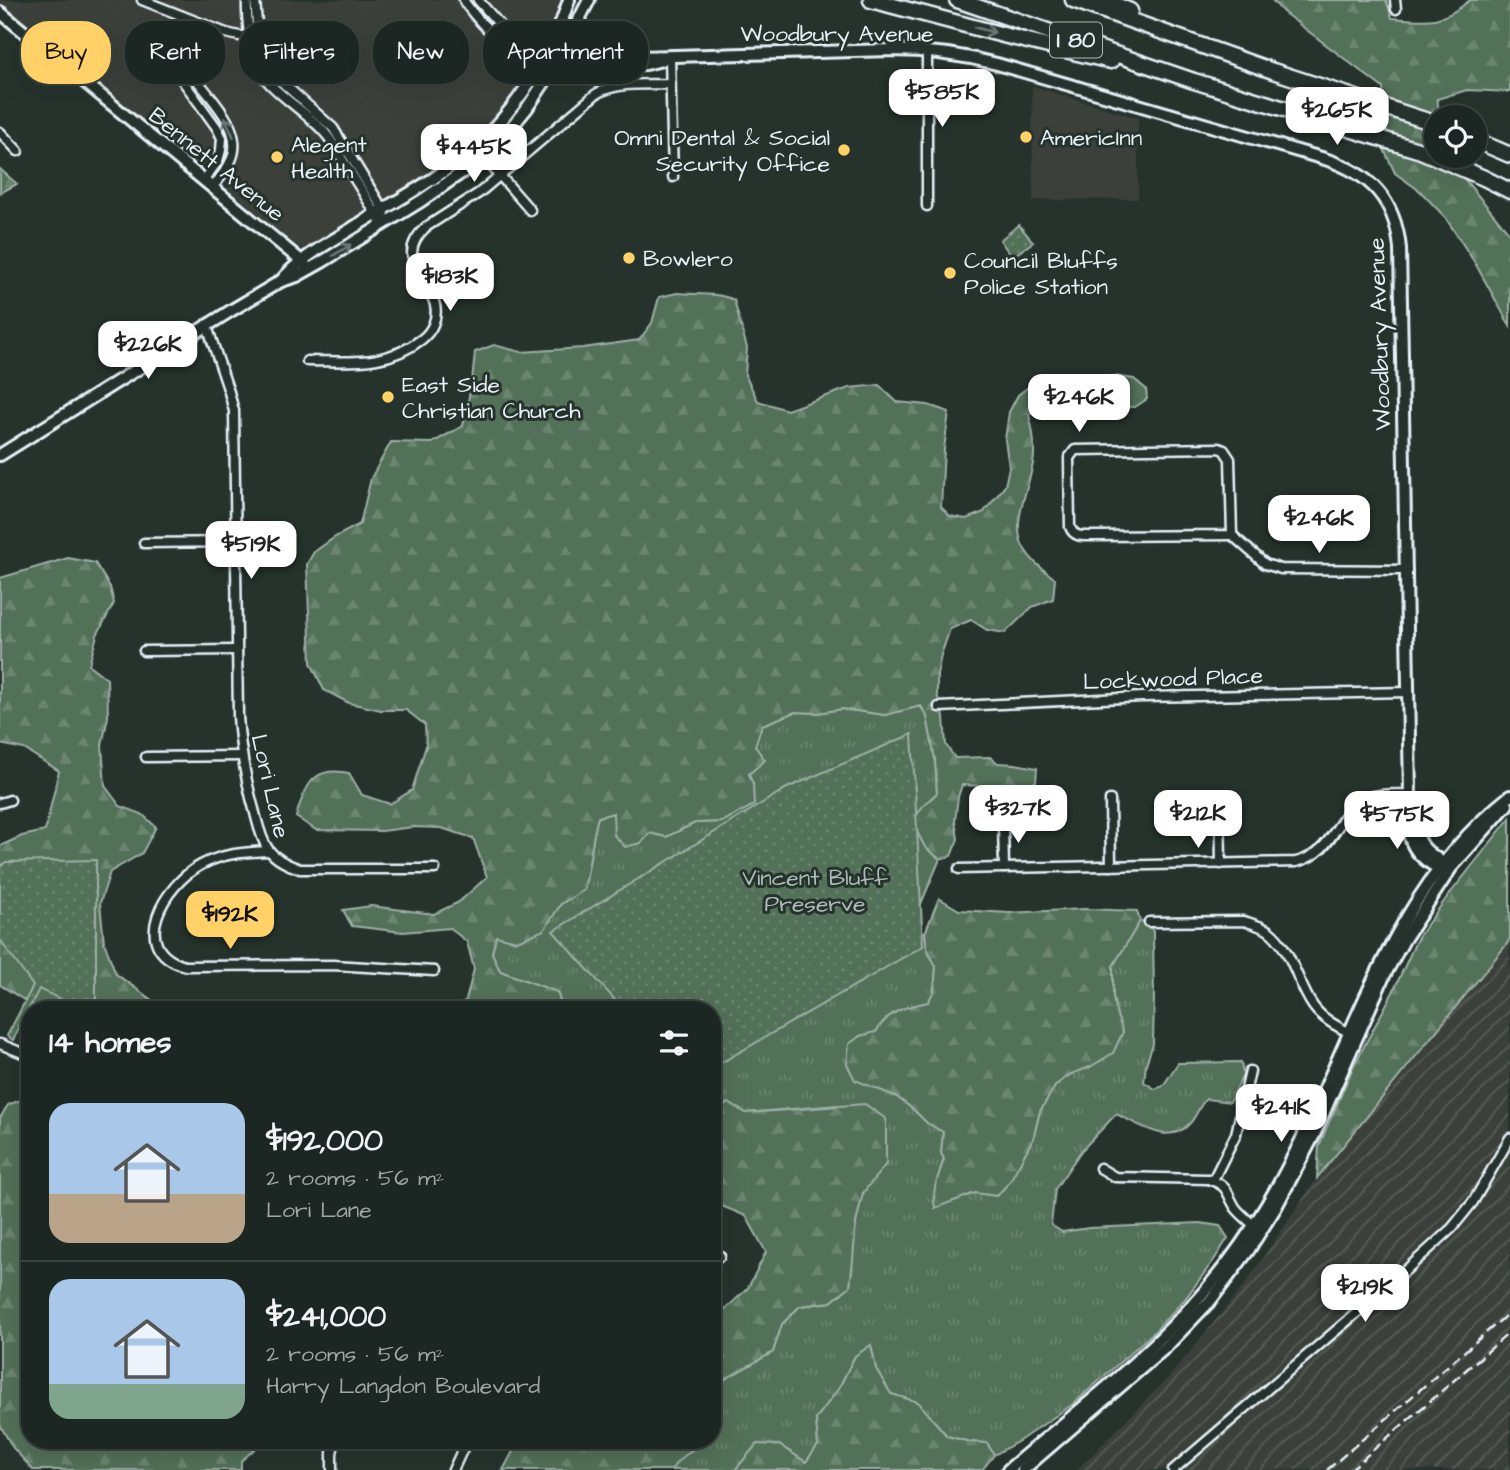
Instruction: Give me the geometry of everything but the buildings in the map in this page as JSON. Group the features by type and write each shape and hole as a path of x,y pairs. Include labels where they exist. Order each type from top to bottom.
{"highway":[{"path":"871,0 1007,36 1194,80"},
{"name":"I 80","path":"957,0 1194,80 1420,151 1510,191"},
{"name":"I 80","path":"1073,0 1273,71 1424,120"},
{"path":"1104,0 1273,71"},
{"path":"1487,145 1510,155"}],"main road":[{"path":"563,20 569,0"},
{"path":"578,21 589,0"},
{"name":"Bennett Avenue","path":"1,15 305,265"},
{"name":"Woodbury Avenue","path":"648,57 891,50 964,56 1325,159 1352,169 1377,189 1390,207 1400,248 1409,692 1408,833 1415,849 1443,868"},
{"name":"Woodbury Avenue","path":"648,63 670,57"},
{"path":"305,265 379,211 452,166 475,147 510,110 528,84"},
{"path":"0,455 281,281 290,270 305,265 386,223 447,184 484,156 518,119 542,84"},
{"path":"1023,1470 1166,1347 1233,1272 1258,1228 1266,1206 1353,1035 1443,868 1455,848 1476,825 1510,799"},
{"path":"1353,1035 1390,945 1427,884 1510,799"},
{"path":"1427,884 1429,870 1425,855 1455,848"},
{"path":"1008,1470 1161,1338 1210,1286 1258,1228"}],"street":[{"path":"142,0 239,36"},
{"path":"247,0 252,21"},
{"path":"255,0 255,21"},
{"path":"464,0 483,26"},
{"path":"478,0 497,21"},
{"path":"183,16 172,46 173,65 222,138 218,161 208,184"},
{"path":"192,20 183,44 184,60 228,122 234,141 230,162 208,184"},
{"path":"927,51 927,206"},
{"path":"670,57 673,177"},
{"path":"285,84 333,128 386,223"},
{"path":"307,361 388,358 407,349 427,334 433,326 436,309 413,263 415,240 426,228 500,176 603,90 621,85 670,84"},
{"path":"0,132 18,151"},
{"path":"475,147 530,210"},
{"name":"Lori Lane","path":"207,326 234,411 238,716 246,780 257,821 269,851 224,855 202,864 178,883 163,904 155,926 156,943 166,958 185,966 333,965 434,971"},
{"path":"1232,535 1230,459 1224,450 1078,449 1069,458 1070,527 1076,535 1232,535 1265,564 1281,569 1407,570"},
{"path":"144,543 236,542"},
{"path":"144,651 237,650"},
{"name":"Lockwood Place","path":"939,707 1143,697 1409,692"},
{"path":"146,757 242,756"},
{"path":"959,869 1296,862 1306,860 1320,851 1351,810 1362,801 1377,796 1410,794"},
{"path":"1220,798 1221,864"},
{"path":"0,803 10,800"},
{"path":"1110,800 1111,866"},
{"path":"1003,821 1004,868"},
{"path":"269,851 286,864 305,869 435,869"},
{"path":"1149,922 1244,921 1269,931 1279,940 1313,1006 1327,1021 1353,1035"},
{"path":"0,1045 21,1053"},
{"path":"1213,1180 1236,1134 1250,1071"},
{"path":"1173,1470 1452,1228 1473,1202 1510,1138"},
{"path":"1100,1168 1115,1177 1208,1178 1221,1183 1236,1208 1258,1228"},
{"path":"332,1470 333,1449"},
{"path":"453,1470 463,1449"}],"shaded area":[{"path":"562,0 552,21 483,21 483,84 521,84 505,106 448,161 305,249 296,246 227,188 226,181 205,166 199,165 99,84 111,84 111,21 23,21 0,2"},
{"path":"1032,86 1138,118 1138,199 1033,200"},
{"path":"1510,938 1510,1470 1077,1470 1170,1376 1244,1286 1317,1178"}],"green space":[{"path":"1272,0 1386,0 1392,18 1425,20 1451,13 1470,0 1510,0 1510,92 1467,90 1437,99 1438,105 1424,105 1424,168 1452,168 1510,234 1510,326 1475,263 1445,217 1420,191 1395,173 1383,147 1383,88 1283,12"},
{"path":"0,169 17,184 0,193"},
{"path":"1019,225 1033,242 1012,257 1000,240"},
{"path":"677,293 714,295 734,300 747,348 745,375 758,401 787,410 849,388 879,385 897,402 928,405 949,412 941,507 950,516 966,519 984,512 1005,486 1009,467 1005,440 1009,412 1018,395 1027,388 1059,386 1084,379 1114,376 1134,379 1146,389 1147,399 1135,407 1034,409 1029,415 1034,439 1034,457 1020,517 1020,539 1030,557 1055,579 1053,599 1032,607 1005,633 987,630 971,620 950,629 941,655 937,694 944,717 946,745 955,758 990,757 998,763 1037,768 1036,782 996,791 982,786 962,785 955,821 958,839 951,856 940,859 925,847 912,822 923,806 937,793 935,759 927,716 921,706 885,715 842,709 818,713 795,712 762,725 755,746 765,760 749,774 753,784 754,805 722,822 695,823 666,837 650,833 641,843 625,847 614,835 613,813 598,817 584,890 561,904 544,930 517,941 496,936 492,953 500,971 557,992 560,1001 465,1001 474,969 467,942 450,928 403,932 352,926 343,910 371,906 434,914 459,902 487,877 473,838 441,828 316,830 296,817 309,785 316,777 328,772 349,773 362,795 390,804 412,790 426,746 425,725 406,710 381,710 349,703 324,690 311,663 307,564 314,552 360,524 371,478 391,442 432,443 463,426 475,352 494,345 521,352 583,348 639,340 652,323 659,297"},
{"path":"68,558 95,563 110,587 114,603 97,635 89,665 107,679 108,717 102,745 105,786 120,806 142,814 156,827 142,853 110,872 100,903 104,942 116,974 153,1001 26,1001 0,985 0,846 22,836 45,831 59,771 24,749 0,744 0,578"},
{"path":"920,706 927,716 935,759 937,793 923,806 925,847 940,859 912,925 925,933 927,948 936,967 934,991 928,1003 898,1011 886,1019 876,1032 860,1036 878,1088 897,1097 927,1123 943,1132 941,1153 944,1158 935,1188 935,1207 975,1193 997,1196 1010,1181 1033,1139 1040,1111 1056,1085 1071,1074 1090,1067 1123,1032 1113,998 1113,966 1140,921 1149,922 1153,932 1153,1044 1146,1064 1144,1082 1155,1089 1163,1086 1178,1063 1241,1062 1243,1075 1230,1102 1206,1099 1191,1122 1183,1130 1174,1133 1154,1132 1116,1114 1081,1151 1055,1189 1051,1225 1062,1232 1089,1228 1200,1223 1220,1226 1228,1238 1185,1299 1155,1331 1073,1404 994,1455 987,1443 947,1436 918,1402 891,1394 876,1369 871,1346 855,1356 839,1388 816,1419 818,1445 806,1462 779,1445 735,1470 671,1470 693,1449 721,1449 721,1381 773,1352 782,1324 800,1306 831,1302 850,1286 860,1204 867,1186 886,1164 837,1105 746,1113 728,1103 721,1108 721,1001 560,1001 557,992 500,971 492,953 496,936 543,930 561,904 584,889 598,817 613,813 650,833 666,837 695,823 722,822 749,773 762,725 795,712 818,713 842,709 885,715"},
{"name":"Vincent Bluff Preserve","path":"912,734 923,946 721,1063 721,1001 616,1001 553,931 787,788"},
{"path":"1510,818 1510,938 1507,944 1317,1178 1319,1146 1353,1067 1393,992 1418,937"},
{"path":"96,860 96,999 62,1000 39,989 33,1001 25,1001 33,986 0,940 0,867 6,862"},
{"path":"939,898 959,910 1009,913 1084,909 1137,911 1140,921 1113,966 1113,998 1123,1032 1113,1053 1090,1067 1071,1074 1056,1085 1040,1111 1033,1139 1010,1181 997,1196 975,1193 935,1208 935,1189 944,1159 941,1153 943,1132 927,1123 897,1097 855,1080 847,1064 849,1044 860,1036 876,1032 886,1019 898,1011 928,1002 934,991 936,967 927,948 925,933"},
{"path":"21,1009 21,1024 13,1040 7,1036"},
{"path":"21,1100 21,1449 255,1449 241,1461 241,1470 33,1470 13,1448 0,1425 0,1118 8,1105"},
{"path":"728,1103 746,1113 865,1104 886,1119 886,1164 863,1193 856,1223 850,1286 831,1302 800,1306 782,1324 773,1352 721,1381 721,1313 748,1288 766,1252 746,1216 721,1206 721,1108"},
{"path":"871,1345 876,1369 891,1394 918,1402 947,1436 987,1443 994,1455 982,1470 735,1470 757,1444 779,1445 806,1462 818,1445 816,1419 839,1388 855,1356"},
{"path":"514,1449 693,1449 671,1470 503,1470"}],"railway":[{"path":"1327,1470 1510,1312"},
{"path":"1350,1470 1510,1332"}],"place":[{"name":"AmericInn","path":"1026,137"},
{"name":"Omni Dental & Social Security Office","path":"844,150"},
{"name":"Alegent Health","path":"277,157"},
{"name":"Bowlero","path":"629,258"},
{"name":"Council Bluffs Police Station","path":"950,273"},
{"name":"East Side Christian Church","path":"388,397"}]}
